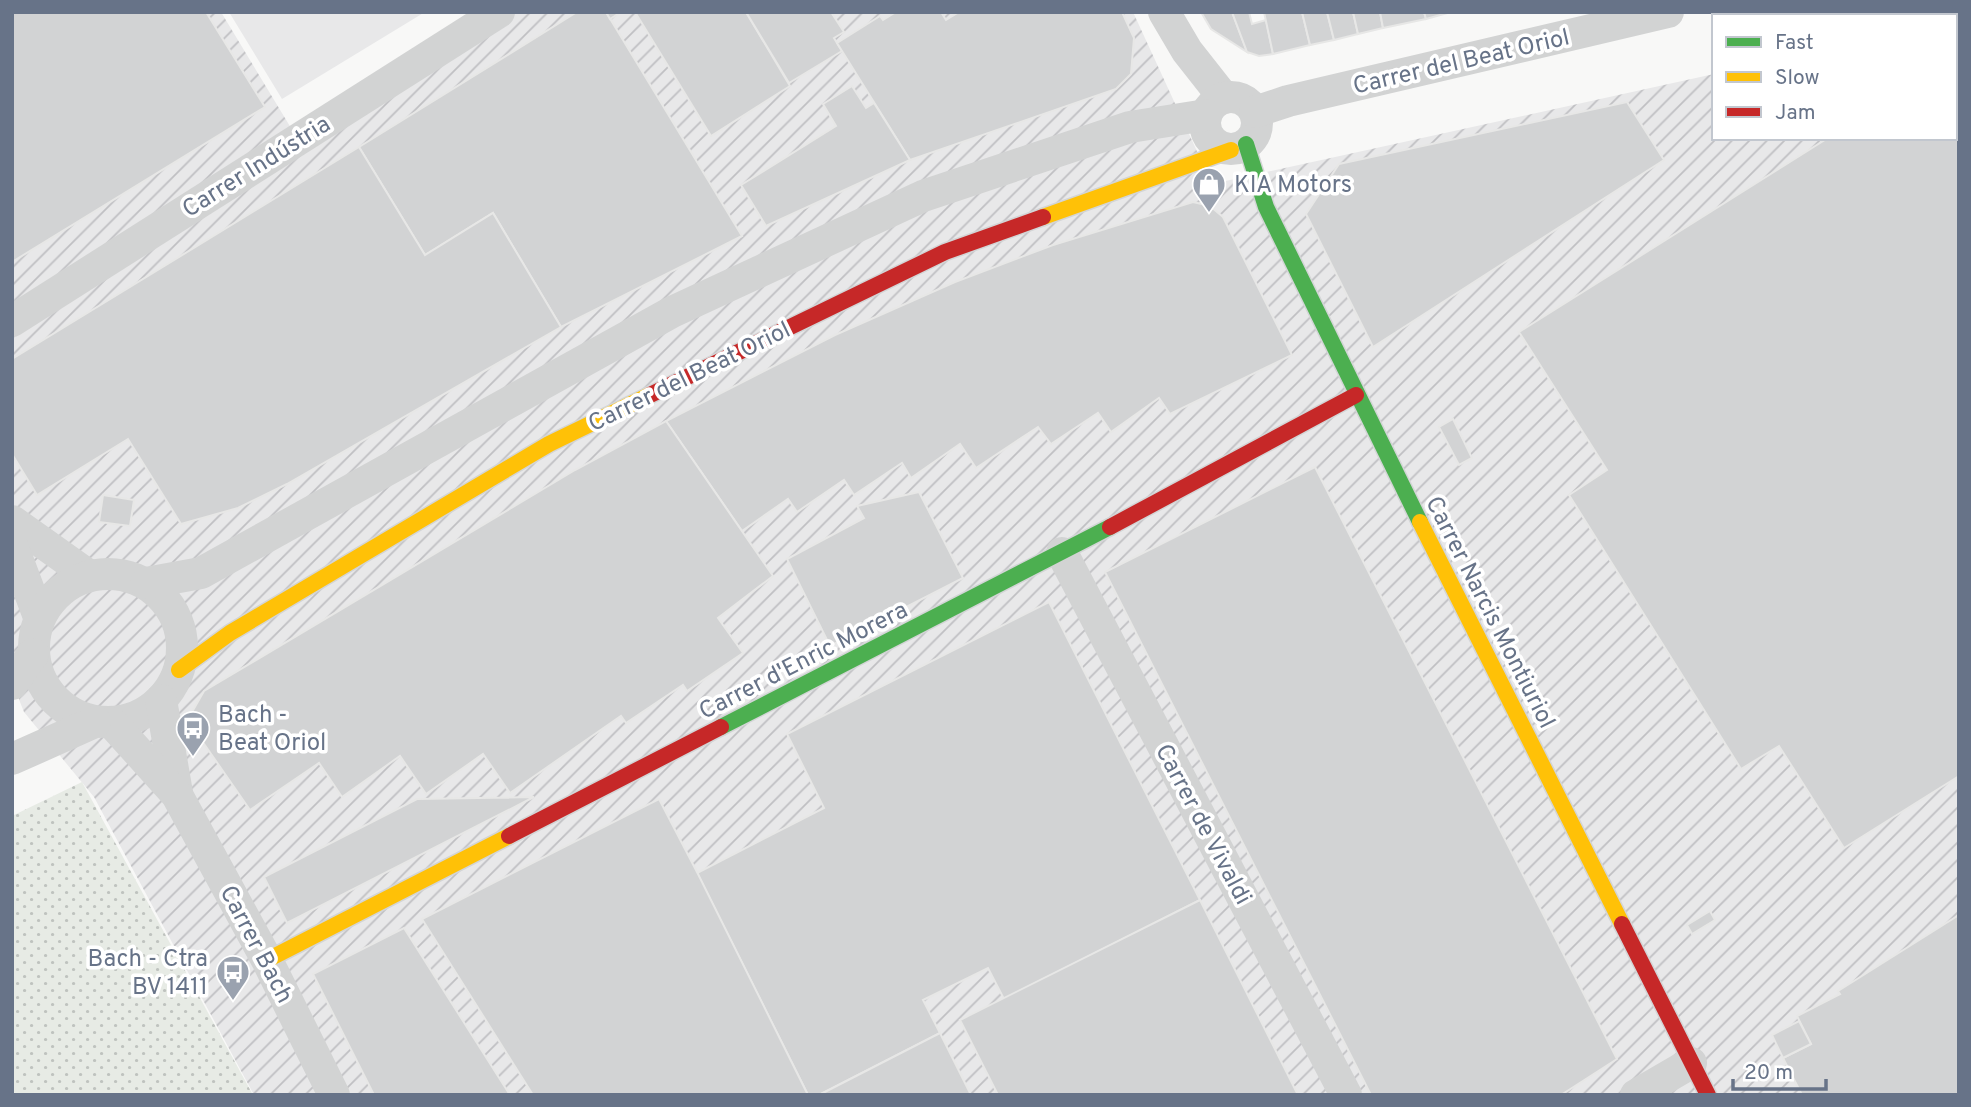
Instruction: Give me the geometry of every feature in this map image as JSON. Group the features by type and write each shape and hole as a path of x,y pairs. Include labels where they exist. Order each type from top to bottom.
{"street":[{"name":"Carrer Indústria","path":"12,321 499,12"},
{"path":"1164,12 1215,106"},
{"name":"Carrer del Beat Oriol","path":"1255,112 1548,26 1668,12"},
{"path":"12,684 33,654 39,617 48,602 88,575 114,573 146,583 201,573 672,312 923,196 1130,127 1239,98 1255,112 1257,129 1239,147 1216,144 1210,138 1205,123 1215,106"},
{"name":"Carrer del Beat Oriol","path":"179,670 230,633 550,444 945,252 1239,147"},
{"name":"Carrer Narcis Montiuriol","path":"1239,147 1356,395 1708,1095"},
{"name":"Carrer d'Enric Morera","path":"267,960 1062,553 1356,395"},
{"path":"12,522 88,575"},
{"path":"12,545 39,617"},
{"name":"Carrer de Vivaldi","path":"1062,553 1346,1095"},
{"name":"Carrer del Beat Oriol","path":"12,759 103,722 135,718 162,700 179,670 182,640 178,622 163,597 146,583"},
{"path":"33,654 42,684 60,706 76,716 103,722"},
{"name":"Carrer Bach","path":"162,700 163,722 177,795"},
{"name":"Carrer Bach","path":"103,722 177,795 267,960 334,1095"},
{"path":"1636,1095 1691,1063"}],"shaded area":[{"path":"12,12 221,12 291,128 489,12 1133,12 1212,184 1712,74 1712,140 1957,140 1959,23 1959,1095 254,1095 94,797 24,712 12,682"},
{"path":"229,12 425,12 282,99"},
{"path":"82,782 253,1095 12,1095 12,816"}],"building":[{"path":"12,12 206,12 265,107 12,262"},
{"path":"577,12 606,12 742,236 561,327 493,213 425,255 359,147"},
{"path":"606,12 621,12 610,19"},
{"path":"635,12 746,12 790,86 711,136"},
{"path":"746,12 831,12 844,32 834,38 842,51 789,83"},
{"path":"896,12 941,12 946,20 959,12 1122,12 1134,38 1131,74 1116,89 910,160 837,43 880,16 883,20"},
{"path":"1201,12 1232,12 1247,52 1211,29"},
{"path":"1232,12 1249,12 1252,24 1266,20 1273,54 1259,56 1247,52"},
{"path":"1264,12 1302,12 1310,45 1273,54"},
{"path":"1302,12 1327,12 1334,40 1310,45"},
{"path":"1327,12 1353,12 1358,34 1334,40"},
{"path":"1353,12 1380,12 1383,28 1358,34"},
{"path":"1380,12 1424,12 1426,19 1383,28"},
{"path":"1424,12 1451,12 1426,19"},
{"path":"852,86 866,108 874,103 910,160 766,226 741,185 836,126 823,104"},
{"path":"1627,102 1664,160 1373,347 1306,214 1339,164"},
{"path":"1959,137 1959,776 1844,848 1779,746 1741,769 1569,495 1607,470 1519,332 1825,140 1957,140"},
{"path":"359,147 425,255 493,213 561,327 287,484 238,508 181,524 128,439 37,495 12,454 12,359"},
{"path":"1193,202 1210,206 1223,217 1292,355 1170,414 1159,398 1111,432 1098,413 1051,444 1038,427 976,468 960,444 911,478 902,463 854,495 844,480 797,512 788,499 742,531 666,421 835,335 955,282 1053,245"},
{"path":"1453,419 1472,458 1459,465 1439,427"},
{"path":"666,421 773,576 718,618 743,653 687,691 683,685 626,723 621,716 510,793 483,754 426,794 400,756 342,797 319,763 250,810 193,728 192,712 204,691 575,470"},
{"path":"1315,467 1617,1059 1561,1095 1371,1095 1105,572"},
{"path":"919,492 963,578 830,646 787,559 864,518 857,506"},
{"path":"103,495 134,500 130,526 99,522"},
{"path":"1049,602 1200,900 1004,999 988,968 923,1000 940,1033 819,1095 808,1095 697,873 824,808 787,734"},
{"path":"534,797 287,923 264,877 417,799"},
{"path":"659,799 808,1095 533,1095 422,919"},
{"path":"1200,900 1298,1095 998,1095 960,1020"},
{"path":"1710,911 1715,920 1692,934 1687,925"},
{"path":"1959,915 1959,1095 1802,1095 1783,1058 1811,1044 1797,1016 1840,994 1838,991"},
{"path":"404,928 510,1095 374,1095 313,974"},
{"path":"1799,1021 1811,1044 1783,1058 1772,1035"},
{"path":"940,1033 971,1095 819,1095"}],"traffic: fast":[{"path":"1246,144 1266,207 1420,522"},
{"path":"721,727 1110,527"}],"traffic: slow":[{"path":"1043,217 1231,150"},
{"path":"179,670 230,633 549,444 650,395"},
{"path":"1420,522 1622,924"},
{"path":"267,960 509,836"}],"traffic: jam":[{"path":"650,395 945,252 1043,217"},
{"path":"1110,527 1356,395"},
{"path":"509,836 721,727"},
{"path":"1622,924 1708,1095"}],"place":[{"name":"KIA Motors","path":"1209,214"},
{"name":"Bach - Beat Oriol","path":"193,758"},
{"name":"Bach - Ctra BV 1411","path":"233,1002"}]}
